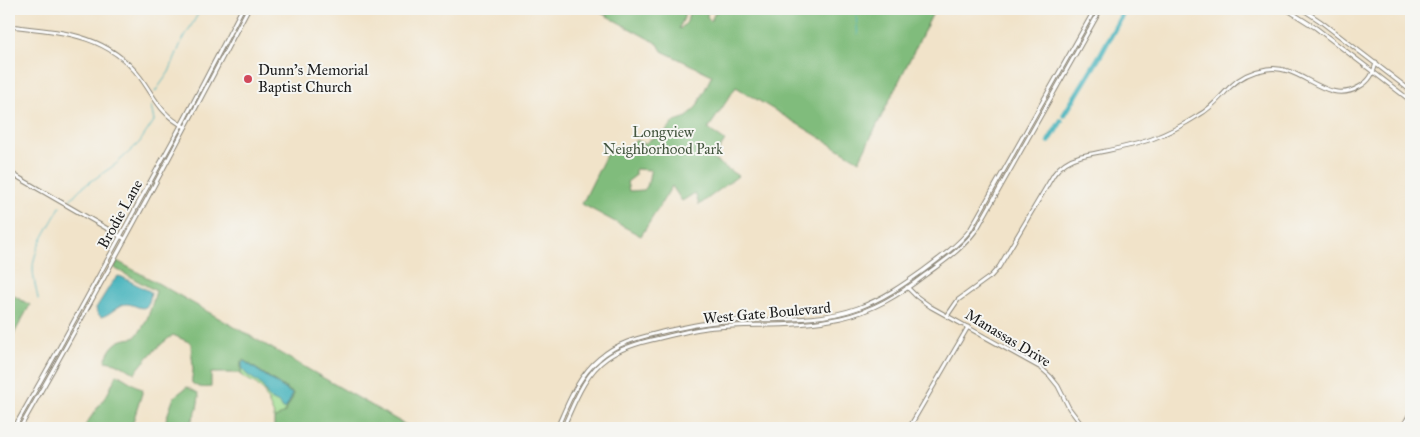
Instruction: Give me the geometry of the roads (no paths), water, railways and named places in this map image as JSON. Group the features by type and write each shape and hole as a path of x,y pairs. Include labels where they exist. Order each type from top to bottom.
{"main road":[{"name":"Brodie Lane","path":"14,428 61,346 242,9"},
{"name":"Brodie Lane","path":"21,426 186,127 248,9"},
{"name":"West Gate Boulevard","path":"557,428 574,390 586,372 603,355 623,343 709,322 802,318 838,313 857,308 895,290 956,245 970,230 1094,9"},
{"name":"West Gate Boulevard","path":"563,428 579,393 597,366 625,348 645,341 705,328 824,321 856,314 874,307 908,288 958,251 972,236 1100,9"},
{"path":"1286,9 1316,28 1411,101"},
{"path":"1302,9 1411,91"},
{"path":"9,26 69,34 90,39 106,47 132,68 164,113 186,127"},
{"path":"947,316 958,300 999,267 1054,174 1059,167 1070,160 1156,137 1198,117 1235,83 1245,76 1263,70 1270,68 1283,69 1297,74 1329,91 1340,93 1360,87 1370,79 1376,63"},
{"path":"9,172 125,239"},
{"name":"Manassas Drive","path":"904,284 923,302 1041,368 1058,386 1069,408 1084,428"},
{"path":"909,428 968,327"},
{"path":"1402,428 1411,412"},
{"path":"18,422 21,426"}],"water":[{"path":"118,276 151,292 147,306 140,308 127,304 122,305 101,317 97,313 96,308"},
{"path":"244,361 292,394 286,408 283,409 270,398 259,383 246,374 242,367"}],"waterway":[{"path":"155,92 169,72 181,43 201,9"},
{"path":"854,9 858,35"},
{"path":"1064,115 1101,54 1125,9"},
{"path":"70,200 80,189 116,164 139,143 154,121 151,106"},
{"path":"1049,141 1061,121"},
{"path":"38,299 33,274 34,260 42,240 60,207"}],"place":[{"name":"Dunn's Memorial Baptist Church","path":"248,79"}],"park label":[{"name":"Longview Neighborhood Park","path":"663,140"}]}
